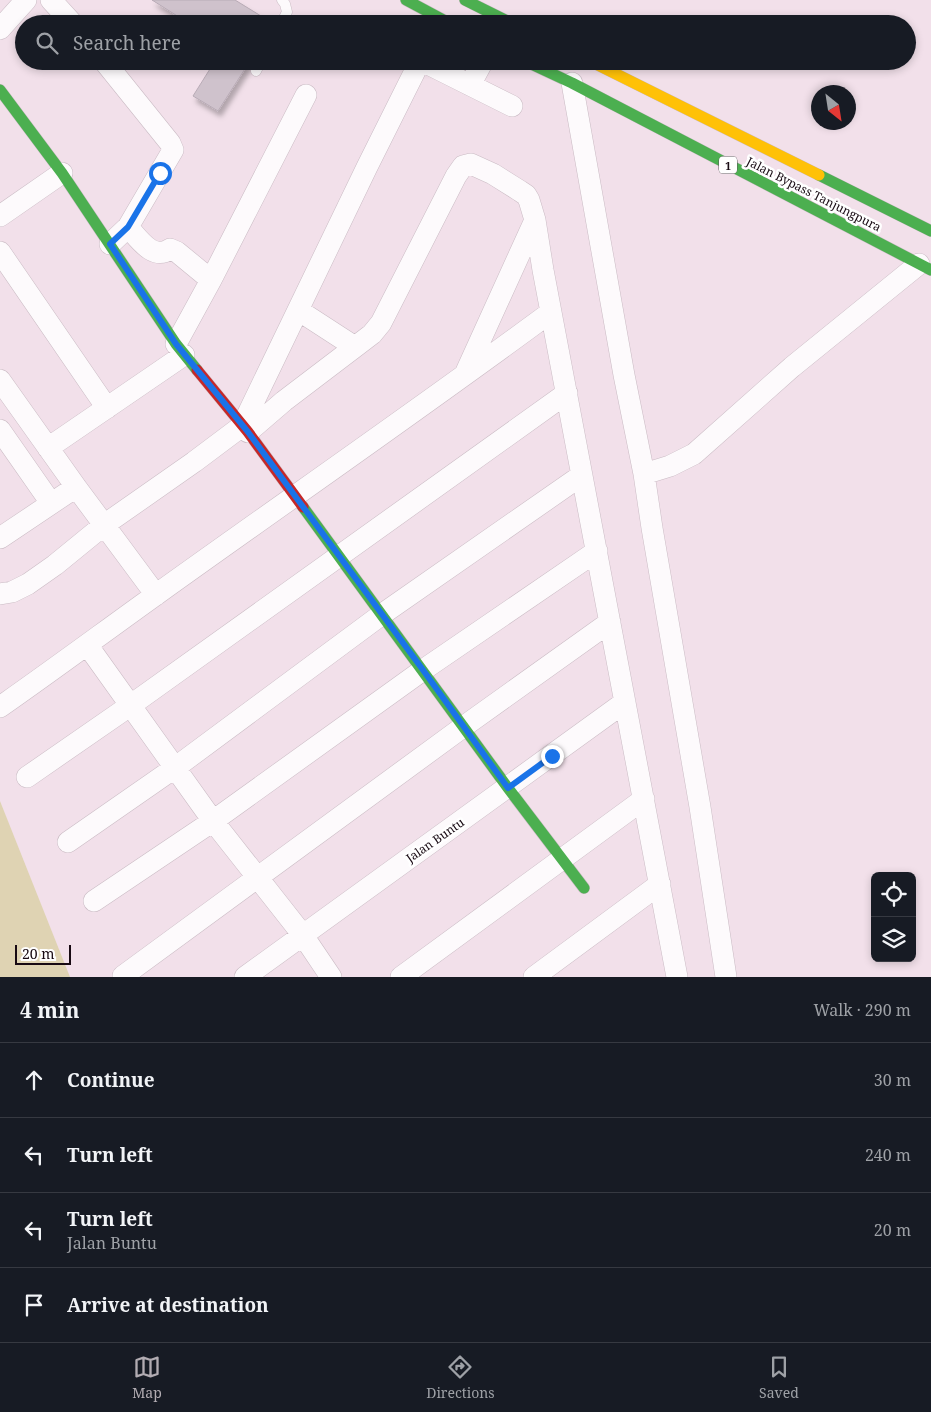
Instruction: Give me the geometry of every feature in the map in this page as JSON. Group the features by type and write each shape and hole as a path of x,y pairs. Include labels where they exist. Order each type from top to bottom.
{"main road":[{"path":"406,0 433,15"},
{"path":"465,0 495,15"},
{"name":"Jalan Bypass Tanjungpura","path":"543,70 925,267"},
{"name":"Jalan Bypass Tanjungpura","path":"608,70 931,231"},
{"path":"0,90 62,173 180,349 245,429 508,788 564,858 584,888"}],"street":[{"path":"0,29 26,0"},
{"path":"51,0 65,15"},
{"path":"110,244 128,227 173,150 170,143 111,70"},
{"path":"245,429 298,310 416,70"},
{"path":"439,70 512,106"},
{"path":"470,85 478,70"},
{"path":"572,84 624,375 644,474 700,806 726,977"},
{"path":"48,448 108,408 180,349 211,280 306,95"},
{"path":"0,594 12,592 28,584 55,565 104,525 245,429 372,334 382,323 456,176 463,166 471,164 493,174 520,190 529,200 535,220 566,393 660,884 672,973"},
{"path":"0,216 62,173"},
{"path":"464,376 535,220"},
{"path":"128,227 145,246 158,254 170,249 177,252 211,280"},
{"path":"0,252 108,408"},
{"path":"644,474 670,466 694,454 792,367 925,267"},
{"path":"298,310 355,346"},
{"path":"0,707 88,646 156,595 551,312"},
{"path":"0,380 156,595"},
{"path":"28,777 566,393"},
{"path":"0,430 50,503"},
{"path":"68,842 176,767 381,614 582,475"},
{"path":"0,538 76,487"},
{"path":"94,901 213,821 423,670 597,551"},
{"path":"123,976 610,622"},
{"path":"88,646 213,821 302,934 331,977"},
{"name":"Jalan Buntu","path":"245,977 625,702"},
{"path":"401,977 644,799"},
{"path":"534,977 660,884"}],"lane":[{"path":"282,0 287,12 286,15"}],"shaded area":[{"path":"0,801 70,977 0,977"}],"building":[{"path":"152,0 235,0 259,15 176,15"},
{"path":"209,70 244,70 218,111 193,96"}],"traffic: fast":[{"path":"406,0 434,15"},
{"path":"465,0 495,15"},
{"path":"544,70 931,270"},
{"path":"0,90 62,173 176,344 197,370"},
{"path":"819,175 931,231"},
{"path":"303,507 508,788 584,888"}],"traffic: slow":[{"path":"608,70 819,175"}],"traffic: jam":[{"path":"197,370 248,432 303,507"}],"route":[{"path":"160,173 128,227 110,244 176,344 248,432 508,788 552,756"}]}
